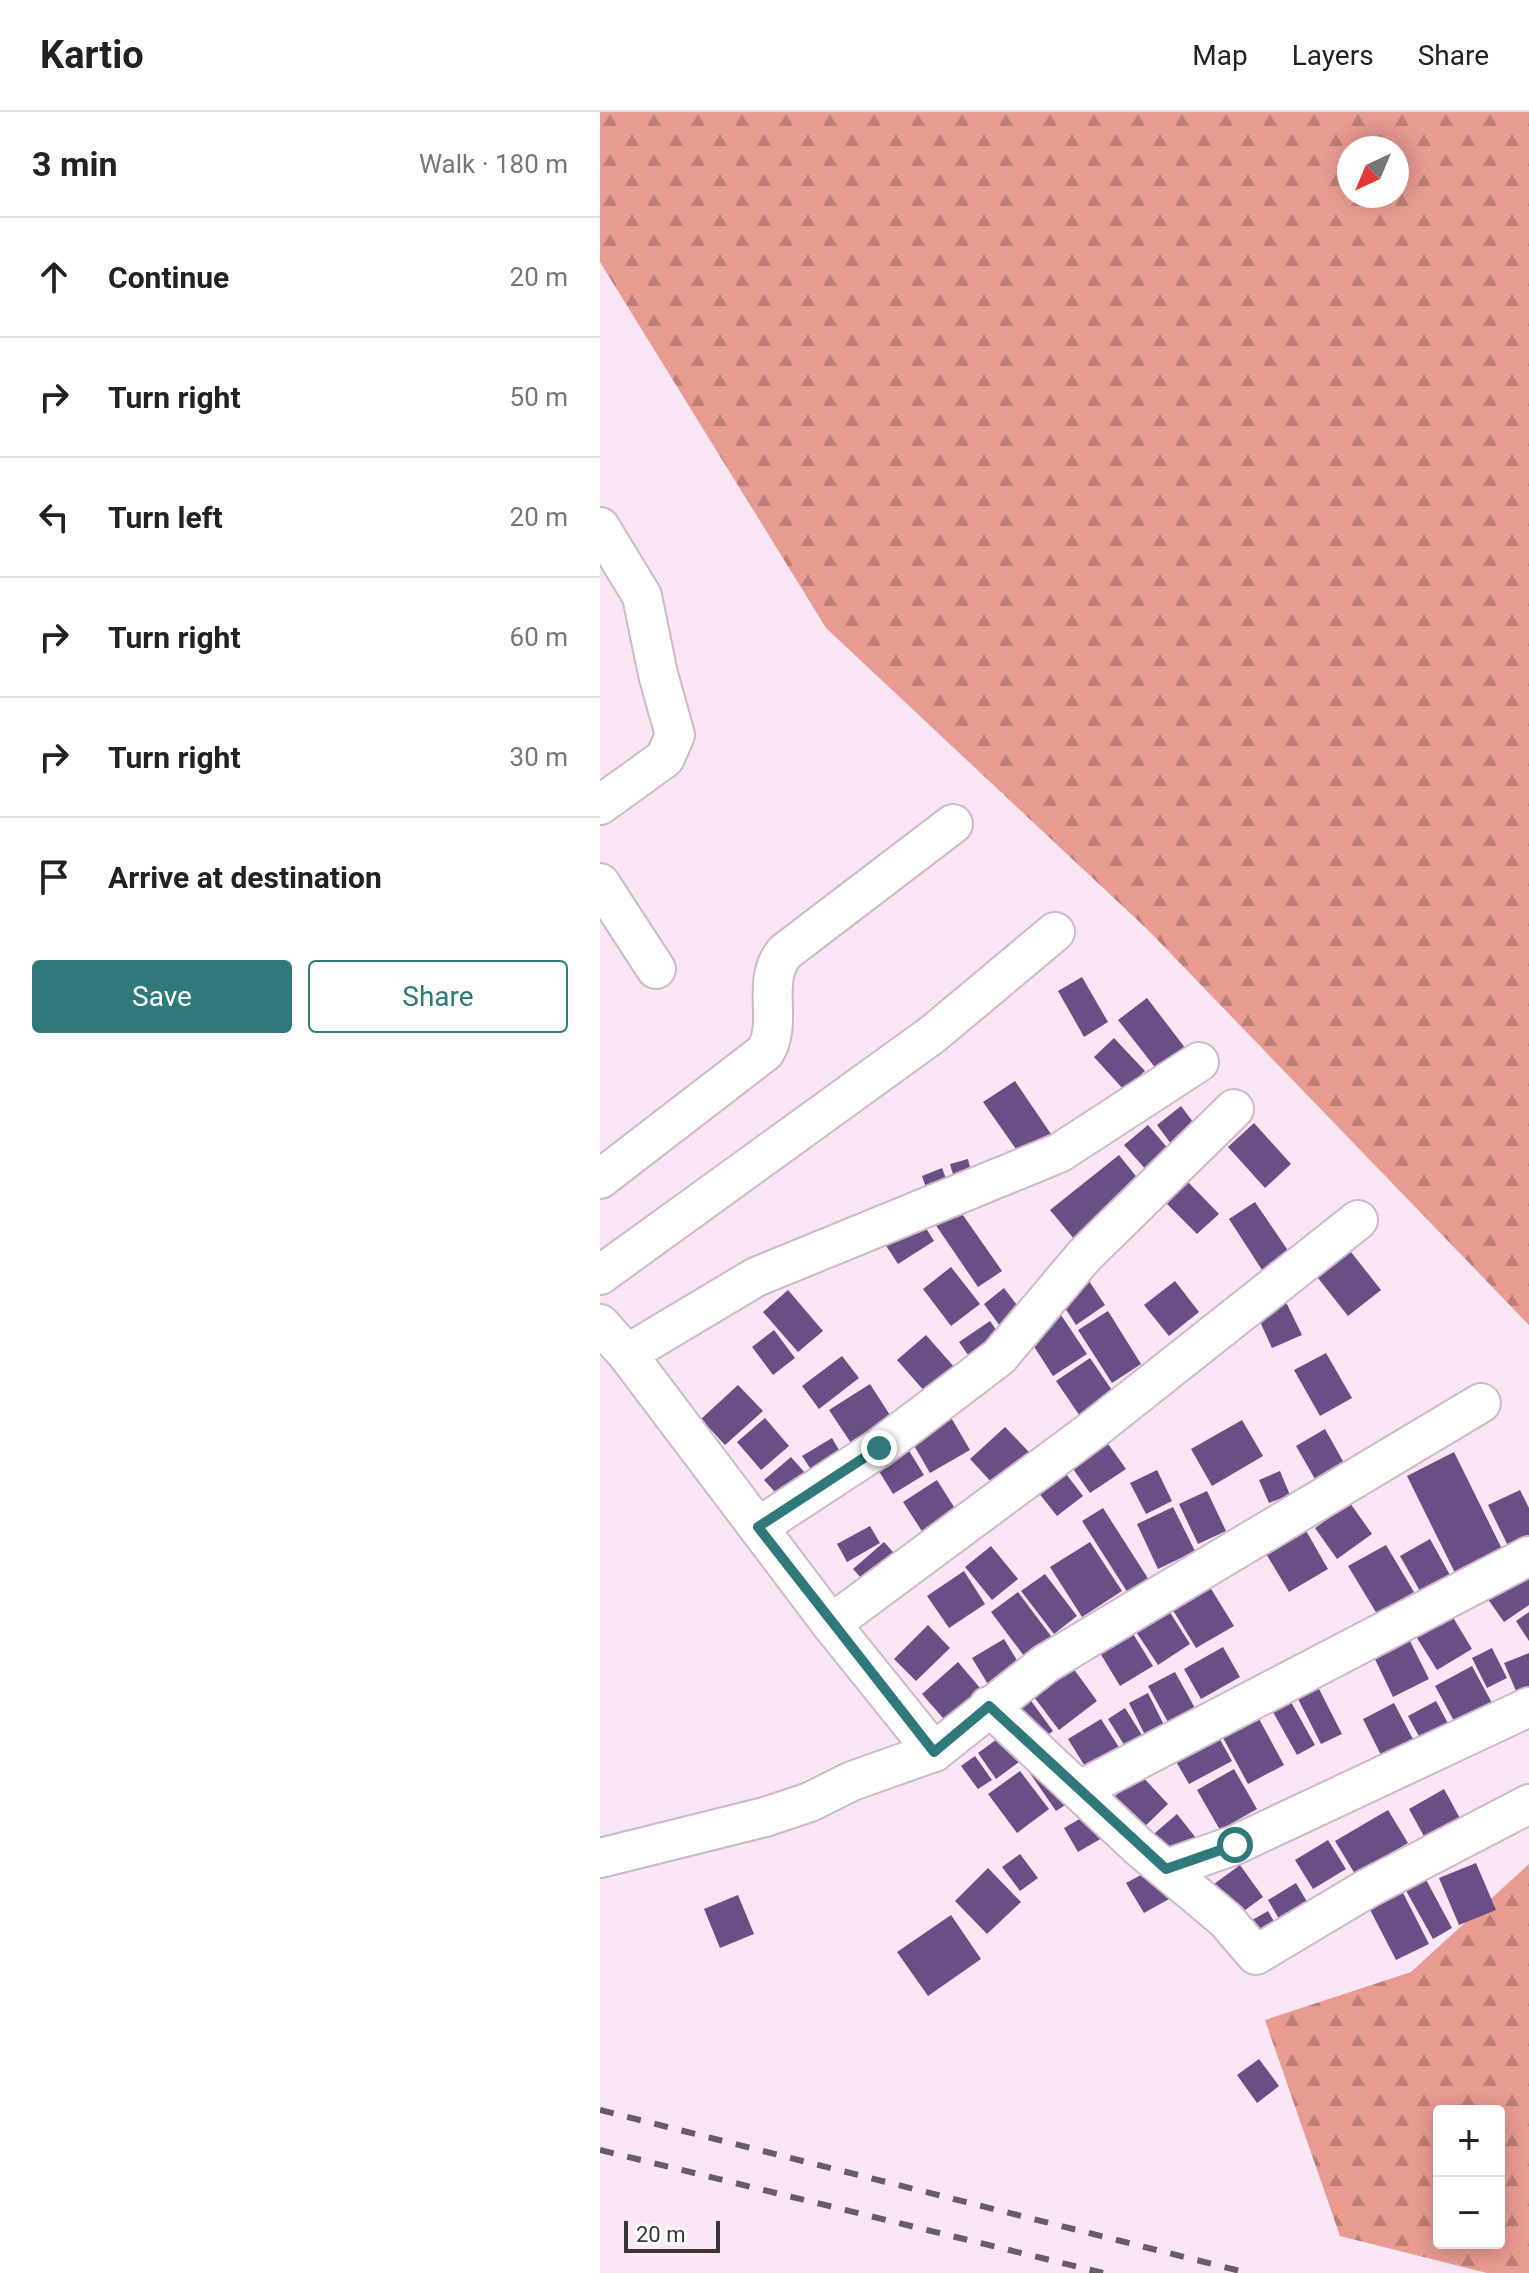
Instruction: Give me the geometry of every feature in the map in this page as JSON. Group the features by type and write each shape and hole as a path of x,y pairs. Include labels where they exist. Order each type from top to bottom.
{"street":[{"path":"600,527 642,596 658,674 675,735 665,758 600,805"},
{"path":"600,1179 765,1052 771,1037 773,974 785,952 953,824"},
{"path":"600,883 656,969"},
{"path":"600,1275 933,1034 1055,932"},
{"path":"627,1354 756,1277 1059,1153 1199,1062"},
{"path":"758,1527 879,1448 999,1357 1084,1256 1234,1109"},
{"path":"831,1624 1094,1429 1358,1220"},
{"path":"600,1324 627,1354 831,1624 934,1752"},
{"path":"600,1858 765,1817 934,1752 1045,1664 1481,1403"},
{"path":"1080,1790 1529,1556"},
{"path":"989,1706 1226,1920 1256,1955 1368,1888 1529,1804"},
{"path":"1166,1869 1235,1845 1529,1707"}],"green space":[{"path":"600,112 1529,112 1529,1325 1148,930 826,628 600,262"},
{"path":"1529,1864 1529,2273 1487,2273 1340,2236 1265,2020 1411,1972"}],"building":[{"path":"1082,977 1108,1022 1084,1037 1058,991"},
{"path":"1147,998 1189,1053 1161,1075 1118,1020"},
{"path":"1114,1038 1145,1071 1124,1090 1094,1057"},
{"path":"1015,1081 1053,1137 1023,1159 983,1102"},
{"path":"1181,1106 1199,1130 1174,1148 1157,1125"},
{"path":"1254,1123 1291,1164 1265,1188 1228,1147"},
{"path":"1148,1125 1171,1152 1148,1172 1124,1145"},
{"path":"1119,1155 1147,1190 1079,1245 1050,1210"},
{"path":"968,1159 973,1180 956,1185 950,1164"},
{"path":"942,1168 950,1189 929,1196 922,1176"},
{"path":"1188,1182 1219,1214 1197,1234 1166,1203"},
{"path":"1255,1202 1289,1252 1262,1270 1229,1219"},
{"path":"958,1208 1002,1271 978,1287 935,1224"},
{"path":"919,1217 934,1241 898,1264 883,1241"},
{"path":"1347,1247 1381,1290 1348,1316 1314,1273"},
{"path":"951,1267 980,1304 951,1326 923,1289"},
{"path":"1085,1275 1105,1305 1076,1325 1056,1294"},
{"path":"1175,1281 1199,1312 1169,1336 1144,1305"},
{"path":"1004,1288 1026,1317 1005,1333 984,1304"},
{"path":"788,1290 823,1331 798,1352 763,1312"},
{"path":"1285,1300 1302,1335 1272,1348 1256,1313"},
{"path":"1108,1311 1141,1364 1112,1383 1078,1330"},
{"path":"1059,1312 1087,1354 1053,1376 1026,1334"},
{"path":"990,1321 1006,1344 975,1365 959,1342"},
{"path":"774,1330 795,1358 773,1375 752,1347"},
{"path":"926,1335 955,1368 926,1393 897,1360"},
{"path":"1326,1353 1352,1398 1320,1416 1294,1370"},
{"path":"842,1356 859,1378 819,1409 802,1386"},
{"path":"1090,1358 1118,1399 1084,1422 1056,1381"},
{"path":"870,1384 897,1426 857,1452 829,1410"},
{"path":"738,1385 763,1411 725,1445 701,1419"},
{"path":"949,1414 970,1450 930,1473 909,1437"},
{"path":"765,1418 789,1446 761,1470 737,1442"},
{"path":"1242,1420 1263,1456 1212,1486 1191,1449"},
{"path":"1005,1427 1029,1452 994,1485 970,1459"},
{"path":"1325,1429 1348,1470 1319,1486 1296,1446"},
{"path":"832,1438 846,1462 818,1480 802,1456"},
{"path":"1106,1441 1126,1469 1090,1493 1071,1466"},
{"path":"908,1449 924,1475 893,1494 877,1468"},
{"path":"1454,1452 1505,1555 1458,1579 1407,1476"},
{"path":"791,1457 813,1482 787,1505 764,1480"},
{"path":"1060,1466 1083,1496 1057,1516 1034,1487"},
{"path":"1157,1470 1172,1501 1146,1514 1130,1483"},
{"path":"1280,1471 1290,1495 1269,1503 1259,1480"},
{"path":"937,1480 961,1518 927,1539 903,1502"},
{"path":"1520,1490 1529,1508 1529,1545 1512,1554 1488,1505"},
{"path":"1207,1491 1226,1531 1198,1544 1179,1504"},
{"path":"1350,1503 1372,1534 1337,1559 1315,1528"},
{"path":"1173,1507 1195,1551 1158,1569 1137,1524"},
{"path":"1103,1508 1149,1580 1128,1593 1082,1521"},
{"path":"870,1526 880,1543 847,1562 837,1544"},
{"path":"1305,1529 1328,1569 1289,1592 1265,1552"},
{"path":"1430,1539 1450,1575 1420,1591 1400,1556"},
{"path":"884,1542 901,1561 870,1588 853,1569"},
{"path":"1090,1542 1122,1591 1082,1617 1050,1567"},
{"path":"1386,1545 1414,1592 1377,1614 1348,1566"},
{"path":"991,1546 1018,1579 992,1600 965,1567"},
{"path":"1529,1566 1529,1605 1504,1622 1485,1595"},
{"path":"964,1571 985,1604 949,1628 927,1596"},
{"path":"1045,1574 1077,1616 1054,1634 1021,1591"},
{"path":"1205,1579 1234,1626 1196,1648 1168,1602"},
{"path":"1018,1592 1054,1640 1027,1660 991,1612"},
{"path":"1164,1603 1190,1644 1158,1665 1131,1624"},
{"path":"1448,1609 1472,1649 1437,1670 1412,1630"},
{"path":"1529,1612 1529,1641 1516,1621"},
{"path":"928,1625 950,1648 916,1681 894,1659"},
{"path":"1130,1629 1153,1666 1120,1686 1097,1648"},
{"path":"1004,1639 1021,1667 989,1686 972,1658"},
{"path":"1409,1639 1429,1679 1393,1697 1374,1657"},
{"path":"1223,1647 1240,1677 1201,1699 1184,1669"},
{"path":"1492,1648 1507,1678 1487,1688 1472,1658"},
{"path":"1529,1653 1529,1694 1519,1698 1504,1663"},
{"path":"958,1662 986,1695 950,1726 922,1694"},
{"path":"1472,1666 1497,1712 1460,1732 1435,1686"},
{"path":"1073,1668 1097,1701 1059,1730 1034,1697"},
{"path":"1175,1672 1196,1710 1169,1724 1148,1686"},
{"path":"1318,1687 1342,1734 1321,1744 1297,1697"},
{"path":"1148,1693 1169,1735 1150,1745 1129,1703"},
{"path":"1029,1698 1053,1731 1035,1744 1011,1711"},
{"path":"1436,1701 1450,1727 1422,1742 1408,1716"},
{"path":"1291,1702 1315,1745 1297,1755 1273,1712"},
{"path":"1394,1703 1414,1741 1382,1757 1363,1719"},
{"path":"1125,1708 1145,1740 1128,1751 1108,1719"},
{"path":"1258,1717 1284,1765 1248,1784 1222,1736"},
{"path":"1101,1719 1122,1752 1089,1773 1068,1739"},
{"path":"1004,1734 1023,1759 996,1779 978,1753"},
{"path":"1217,1734 1232,1761 1189,1784 1174,1758"},
{"path":"975,1756 992,1780 978,1789 961,1766"},
{"path":"1041,1760 1070,1802 1056,1811 1027,1769"},
{"path":"1234,1769 1257,1809 1220,1830 1197,1790"},
{"path":"1020,1771 1049,1809 1017,1833 988,1794"},
{"path":"1139,1773 1168,1804 1140,1831 1111,1800"},
{"path":"1444,1789 1461,1820 1426,1840 1409,1809"},
{"path":"1388,1810 1408,1843 1355,1874 1335,1841"},
{"path":"1088,1814 1102,1838 1078,1852 1064,1828"},
{"path":"1177,1814 1196,1838 1167,1862 1148,1839"},
{"path":"1328,1840 1346,1869 1313,1889 1295,1860"},
{"path":"1020,1854 1038,1878 1020,1891 1002,1867"},
{"path":"1476,1863 1496,1910 1459,1925 1439,1878"},
{"path":"1240,1865 1263,1897 1237,1916 1214,1884"},
{"path":"988,1868 1021,1902 987,1934 955,1901"},
{"path":"1152,1869 1169,1899 1144,1913 1126,1883"},
{"path":"1424,1876 1452,1928 1433,1939 1404,1887"},
{"path":"1296,1883 1313,1912 1285,1929 1268,1900"},
{"path":"1398,1883 1429,1944 1396,1960 1365,1900"},
{"path":"738,1895 754,1934 720,1948 704,1909"},
{"path":"1268,1911 1279,1930 1259,1942 1247,1923"},
{"path":"951,1915 981,1959 928,1996 897,1952"},
{"path":"1259,2059 1279,2086 1257,2103 1237,2075"}],"railway":[{"path":"600,2110 1248,2273"},
{"path":"600,2150 1103,2273"}],"route":[{"path":"879,1448 758,1527 934,1752 989,1706 1166,1869 1235,1845"}]}
